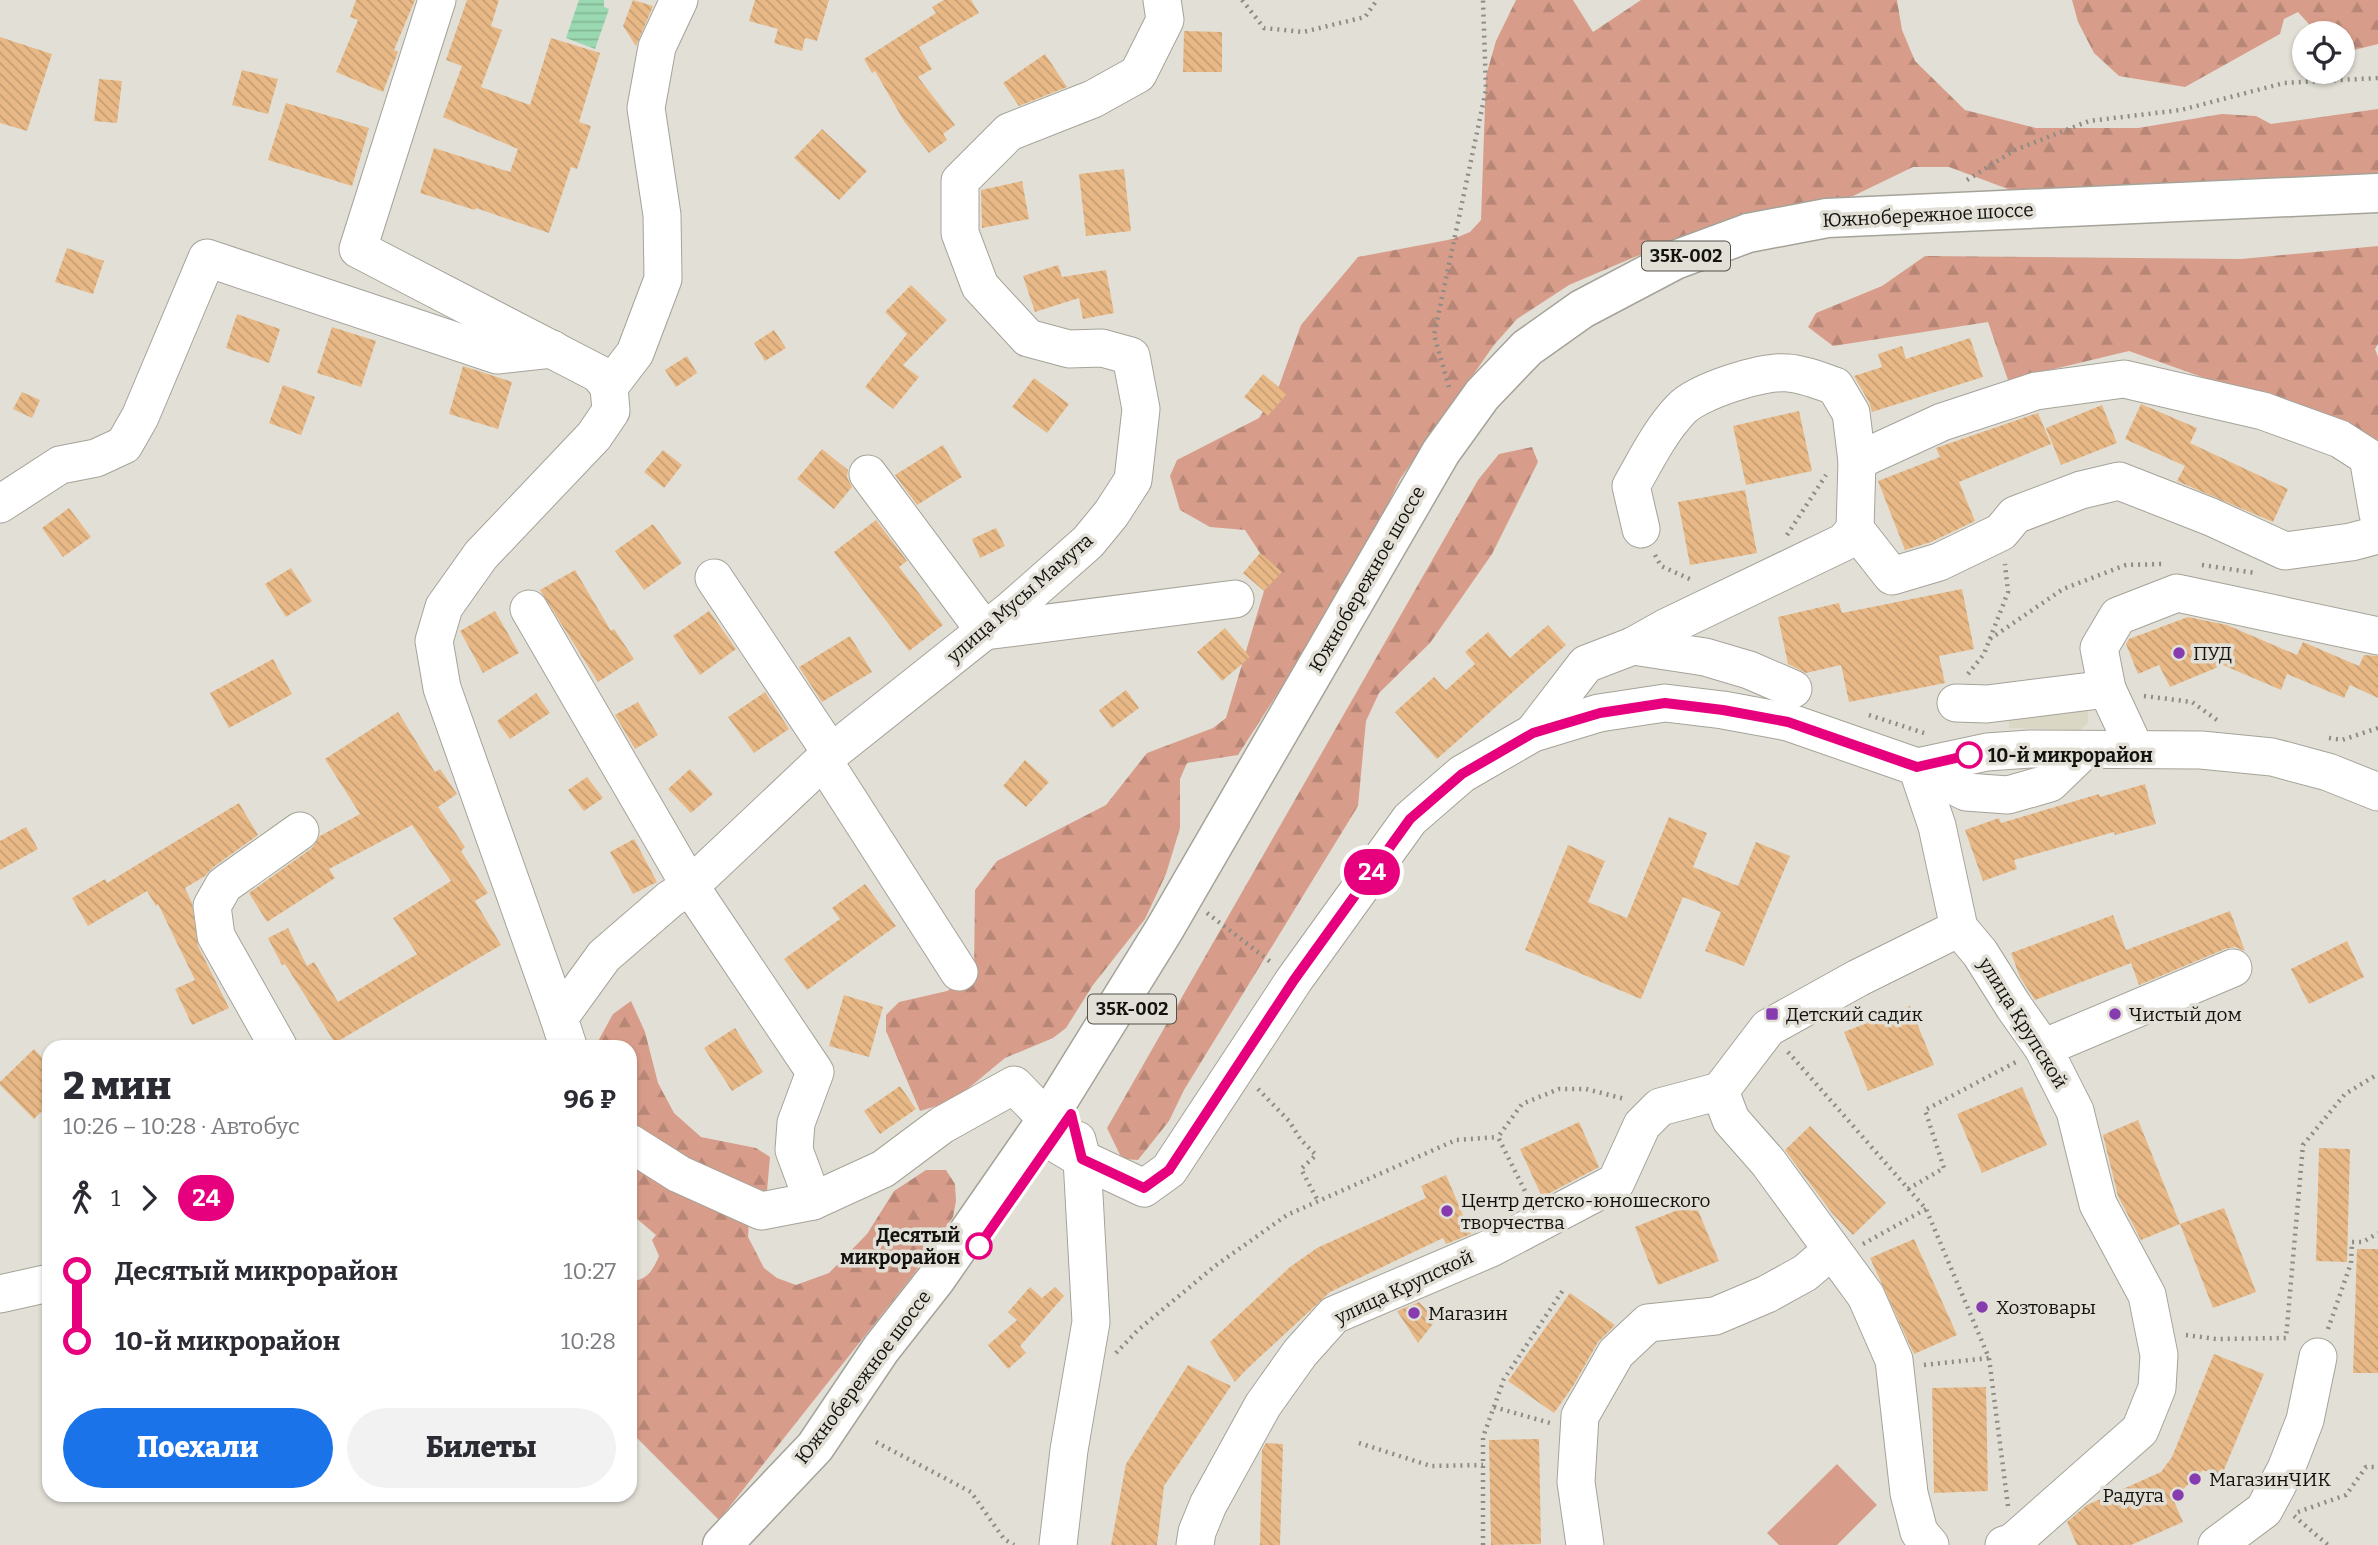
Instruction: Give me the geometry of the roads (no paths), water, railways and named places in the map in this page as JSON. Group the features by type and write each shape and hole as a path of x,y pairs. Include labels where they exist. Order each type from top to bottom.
{"highway":[{"name":"Южнобережное шоссе","path":"722,1545 815,1447 881,1349 1054,1139 1164,930 1409,506 1482,395 1527,348 1582,309 1675,260 1748,233 1827,218 2378,193"},
{"name":"Южнобережное шоссе","path":"746,1545 805,1486 901,1359 1054,1139 1140,995 1200,909 1268,799 1457,471 1497,414 1543,367 1598,328 1690,280 1764,253 1842,237 2378,213"}],"street":[{"path":"437,0 358,248 599,374 609,387 611,411 594,436 481,555 444,607 434,641 442,688 564,1032"},
{"path":"609,387 635,353 663,279 662,215 646,108 657,47 679,0"},
{"name":"улица Мусы Мамута","path":"564,1032 604,956 670,899 690,886 827,757 985,631 1087,542 1111,514 1133,480 1141,408 1131,356 1102,348 1069,349 1028,338 980,286 960,233 960,181 1009,132 1093,99 1138,74 1165,20 1162,0"},
{"path":"0,504 60,465 96,458 124,445 140,417 207,258 497,355 552,349"},
{"path":"1533,733 1586,664 1633,646 1844,542 1855,529 1857,461 1851,413 1835,386 1786,372 1745,379 1705,392 1682,407 1659,438 1631,486 1641,529"},
{"path":"1857,461 1942,422 2036,391 2124,379 2263,411 2340,439 2368,457 2378,514"},
{"path":"868,474 985,631 1235,599"},
{"path":"1855,529 1892,576 1939,562 2001,532 2015,515 2081,490 2119,481 2211,517 2285,551 2351,542 2378,535"},
{"path":"714,578 958,972"},
{"path":"2134,749 2110,697 2099,648 2118,616 2177,593 2378,636"},
{"path":"529,609 690,886 815,1072 796,1123 794,1150 813,1201"},
{"path":"1633,646 1705,657 1749,670 1793,689"},
{"path":"1956,703 1987,704 2110,697"},
{"path":"637,1148 678,1174 761,1211 813,1201 883,1168 942,1125 1014,1085 1054,1139 1144,1188 1169,1170 1294,980 1410,819 1462,774 1533,733 1600,713 1665,703 1723,710 1788,722 1917,767 1966,792 2008,795 2050,783 2083,751"},
{"path":"1917,767 1987,752 2030,749 2201,750 2272,757 2328,772 2378,792"},
{"path":"1917,767 1937,826 1959,928 1858,978 1768,1028 1720,1091 1731,1120 1768,1161 1866,1296 1894,1360 1909,1493 1919,1532 1930,1545"},
{"path":"1937,826 1966,792"},
{"path":"275,1040 216,936 212,906 224,885 300,831"},
{"name":"улица Крупской","path":"1959,928 1980,953 2043,1048 2075,1111 2098,1204 2147,1294 2160,1355 2157,1388 2140,1430 2012,1544"},
{"path":"2043,1048 2233,968"},
{"name":"улица Крупской","path":"1195,1545 1197,1532 1208,1505 1262,1405 1300,1353 1334,1315 1491,1248 1616,1182 1642,1125 1660,1107 1720,1091"},
{"path":"1054,1139 1091,1322 1069,1450 1058,1545"},
{"path":"1585,1545 1576,1482 1580,1416 1616,1353 1648,1323 1714,1316 1767,1294 1835,1254"},
{"path":"0,1294 42,1285"},
{"path":"2217,1545 2264,1510 2286,1469 2305,1420 2318,1357"}],"place":[{"name":"ПУД","path":"2179,653"},
{"name":"10-й микрорайон","path":"1969,755"},
{"name":"Детский садик","path":"1772,1014"},
{"name":"Чистый дом","path":"2115,1014"},
{"name":"Центр детско-юношеского творчества","path":"1447,1211"},
{"name":"Десятый микрорайон","path":"979,1246"},
{"name":"Хозтовары","path":"1982,1307"},
{"name":"Магазин","path":"1414,1313"},
{"name":"МагазинЧИК","path":"2195,1479"},
{"name":"Радуга","path":"2178,1495"}]}
